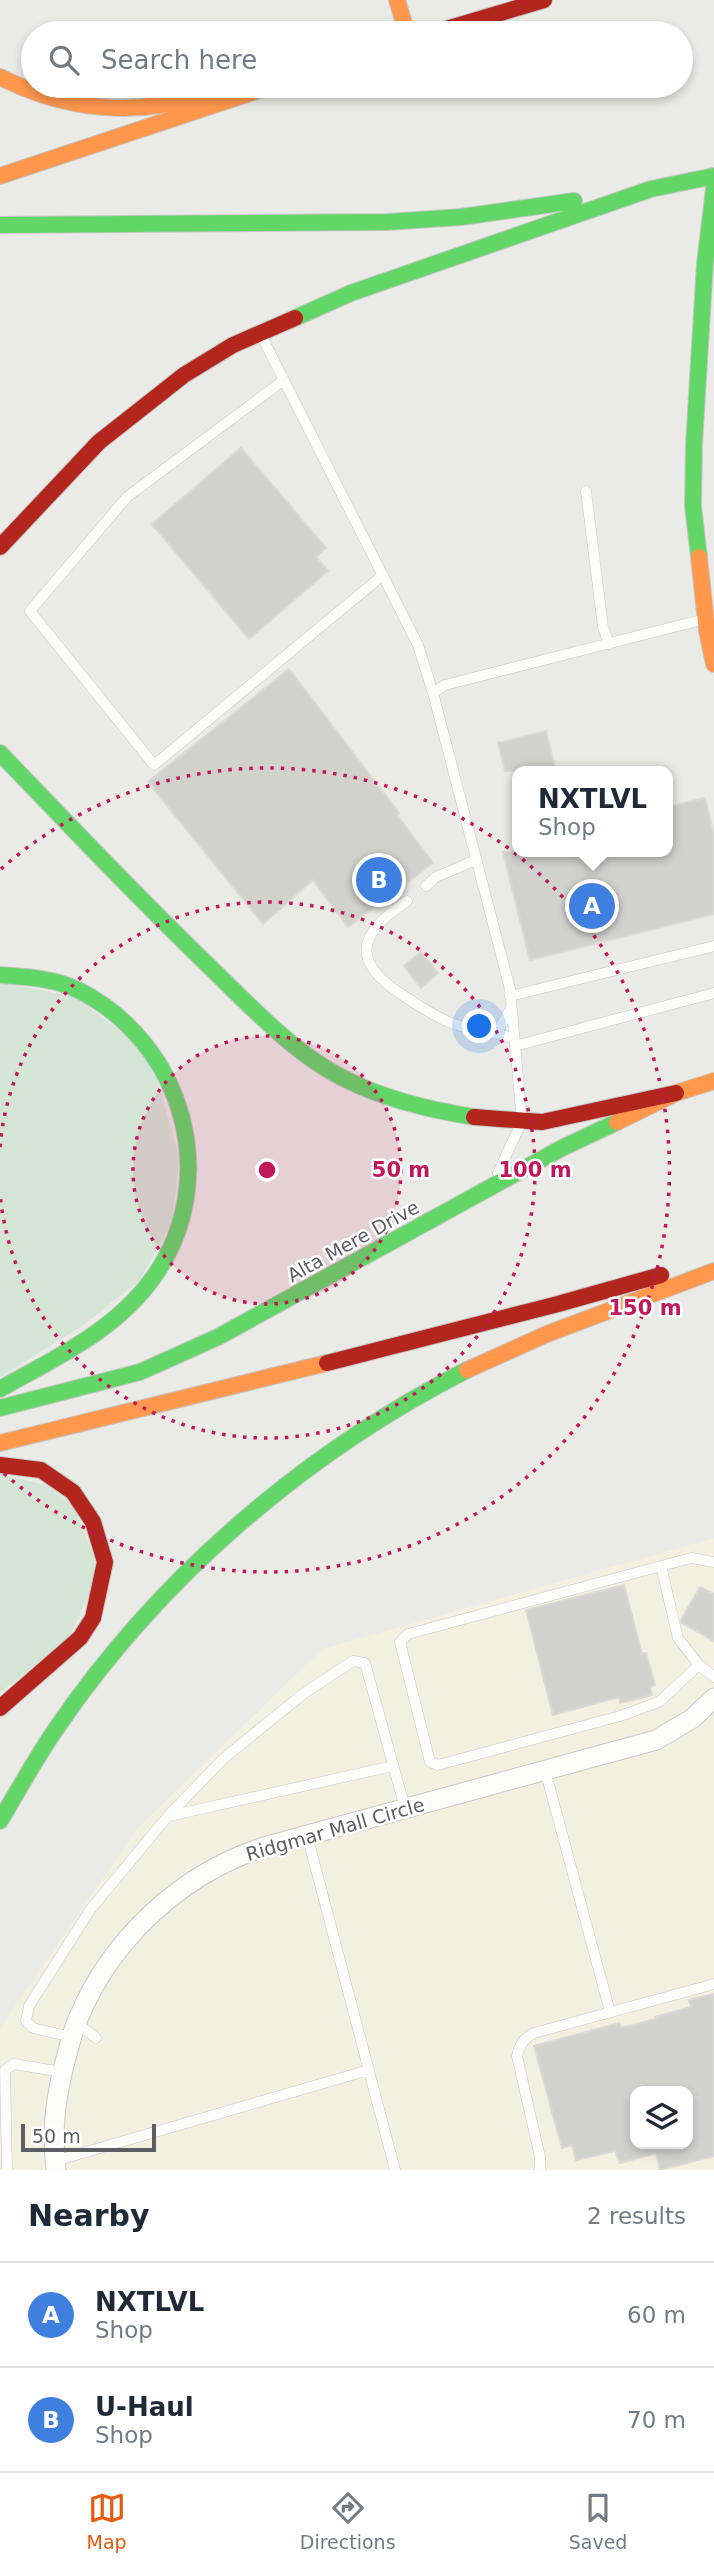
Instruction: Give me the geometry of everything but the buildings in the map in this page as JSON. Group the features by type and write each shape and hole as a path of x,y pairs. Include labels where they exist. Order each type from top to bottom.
{"main road":[{"path":"397,0 403,21"},
{"path":"473,21 544,0"},
{"path":"0,77 21,86"},
{"path":"50,98 93,106 156,106 192,98"},
{"path":"0,176 235,98"},
{"path":"0,225 387,222 461,218 651,190 714,176"},
{"path":"714,189 705,262 693,506 714,664"},
{"path":"0,547 99,442 184,375 233,345 351,293 651,190"},
{"path":"0,753 168,927 268,1024 292,1044 346,1080 419,1108 490,1121 542,1122 676,1093"},
{"path":"0,975 36,978 76,988 109,1008 143,1038 167,1075 177,1100 190,1154 189,1181 179,1231 153,1279 129,1305 102,1328 0,1390"},
{"name":"Alta Mere Drive","path":"0,1409 140,1372 207,1342 562,1148 676,1093 714,1081"},
{"path":"0,1443 558,1304 714,1261"},
{"path":"0,1821 67,1713 136,1629 233,1528 291,1482 385,1415 491,1358 545,1334 714,1271"},
{"path":"0,1465 41,1470 73,1492 93,1522 105,1562 93,1618 80,1638 0,1708"}],"street":[{"name":"Ridgmar Mall Circle","path":"56,2166 54,2103 74,2029 98,1977 113,1955 145,1920 174,1895 232,1859 264,1847 656,1740 693,1718 714,1698"}],"lane":[{"path":"260,333 418,645 433,693 510,996 522,1121 491,1189"},
{"path":"284,380 127,497 30,611 154,765 383,575"},
{"path":"586,491 603,627 608,644"},
{"path":"433,693 445,685 706,619"},
{"path":"426,886 436,877 476,860"},
{"path":"407,901 377,927 364,952 371,970 393,989 424,1009 452,1023 489,1032 514,1042 714,993"},
{"path":"510,996 714,946"},
{"path":"489,1032 499,1029 511,1008"},
{"path":"699,1665 659,1702 646,1707 438,1765 430,1762 400,1642 408,1634 691,1558 714,1562"},
{"path":"661,1566 678,1638 699,1665 714,1677"},
{"path":"96,2038 74,2029 33,2028 26,2021 29,2006 90,1910 168,1816 223,1759 303,1694 353,1661 365,1663 405,1808"},
{"path":"168,1816 393,1766"},
{"path":"545,1770 610,2012"},
{"path":"307,1835 395,2170"},
{"path":"540,2170 540,2157 519,2070 518,2049 526,2037 714,1984"},
{"path":"7,2170 5,2070 14,2064 62,2072"},
{"path":"56,2166 369,2070"}],"shaded area":[{"path":"0,982 75,997 137,1044 157,1080 180,1160 172,1222 140,1280 82,1326 0,1377"},
{"path":"0,1474 46,1485 73,1505 95,1560 91,1591 69,1637 0,1693"},
{"path":"714,1538 714,2170 0,2170 0,2028 137,1829 322,1649"}],"traffic: fast":[{"path":"651,189 714,176"},
{"path":"295,318 351,293 651,189"},
{"path":"699,557 693,506 694,444 705,263 714,189"},
{"path":"0,225 387,222 461,217 574,201"},
{"path":"0,753 158,916 293,1045 328,1070 393,1099 474,1117"},
{"path":"0,975 40,979 69,986 115,1014 144,1044 167,1079 182,1117 188,1158 186,1199 174,1240 153,1278 138,1297 83,1342 0,1389"},
{"path":"0,1408 140,1372 218,1337 562,1148 617,1122"},
{"path":"0,1821 50,1737 99,1671 190,1569 241,1522 294,1479 407,1403 467,1370"}],"traffic: slow":[{"path":"397,0 403,21"},
{"path":"0,77 21,87"},
{"path":"55,98 78,104 119,108 160,105 192,98"},
{"path":"0,176 235,98"},
{"path":"699,557 707,631 714,664"},
{"path":"617,1122 676,1093 714,1081"},
{"path":"467,1370 547,1334 714,1271"},
{"path":"0,1443 327,1363"}],"traffic: jam":[{"path":"473,21 544,0"},
{"path":"0,547 99,442 184,375 233,345 295,318"},
{"path":"474,1117 542,1122 676,1093"},
{"path":"327,1363 661,1275"},
{"path":"0,1465 41,1470 73,1492 93,1522 105,1562 93,1618 80,1638 0,1708"}],"place":[{"name":"U-Haul","path":"379,880"},
{"name":"NXTLVL","path":"592,906"}]}
